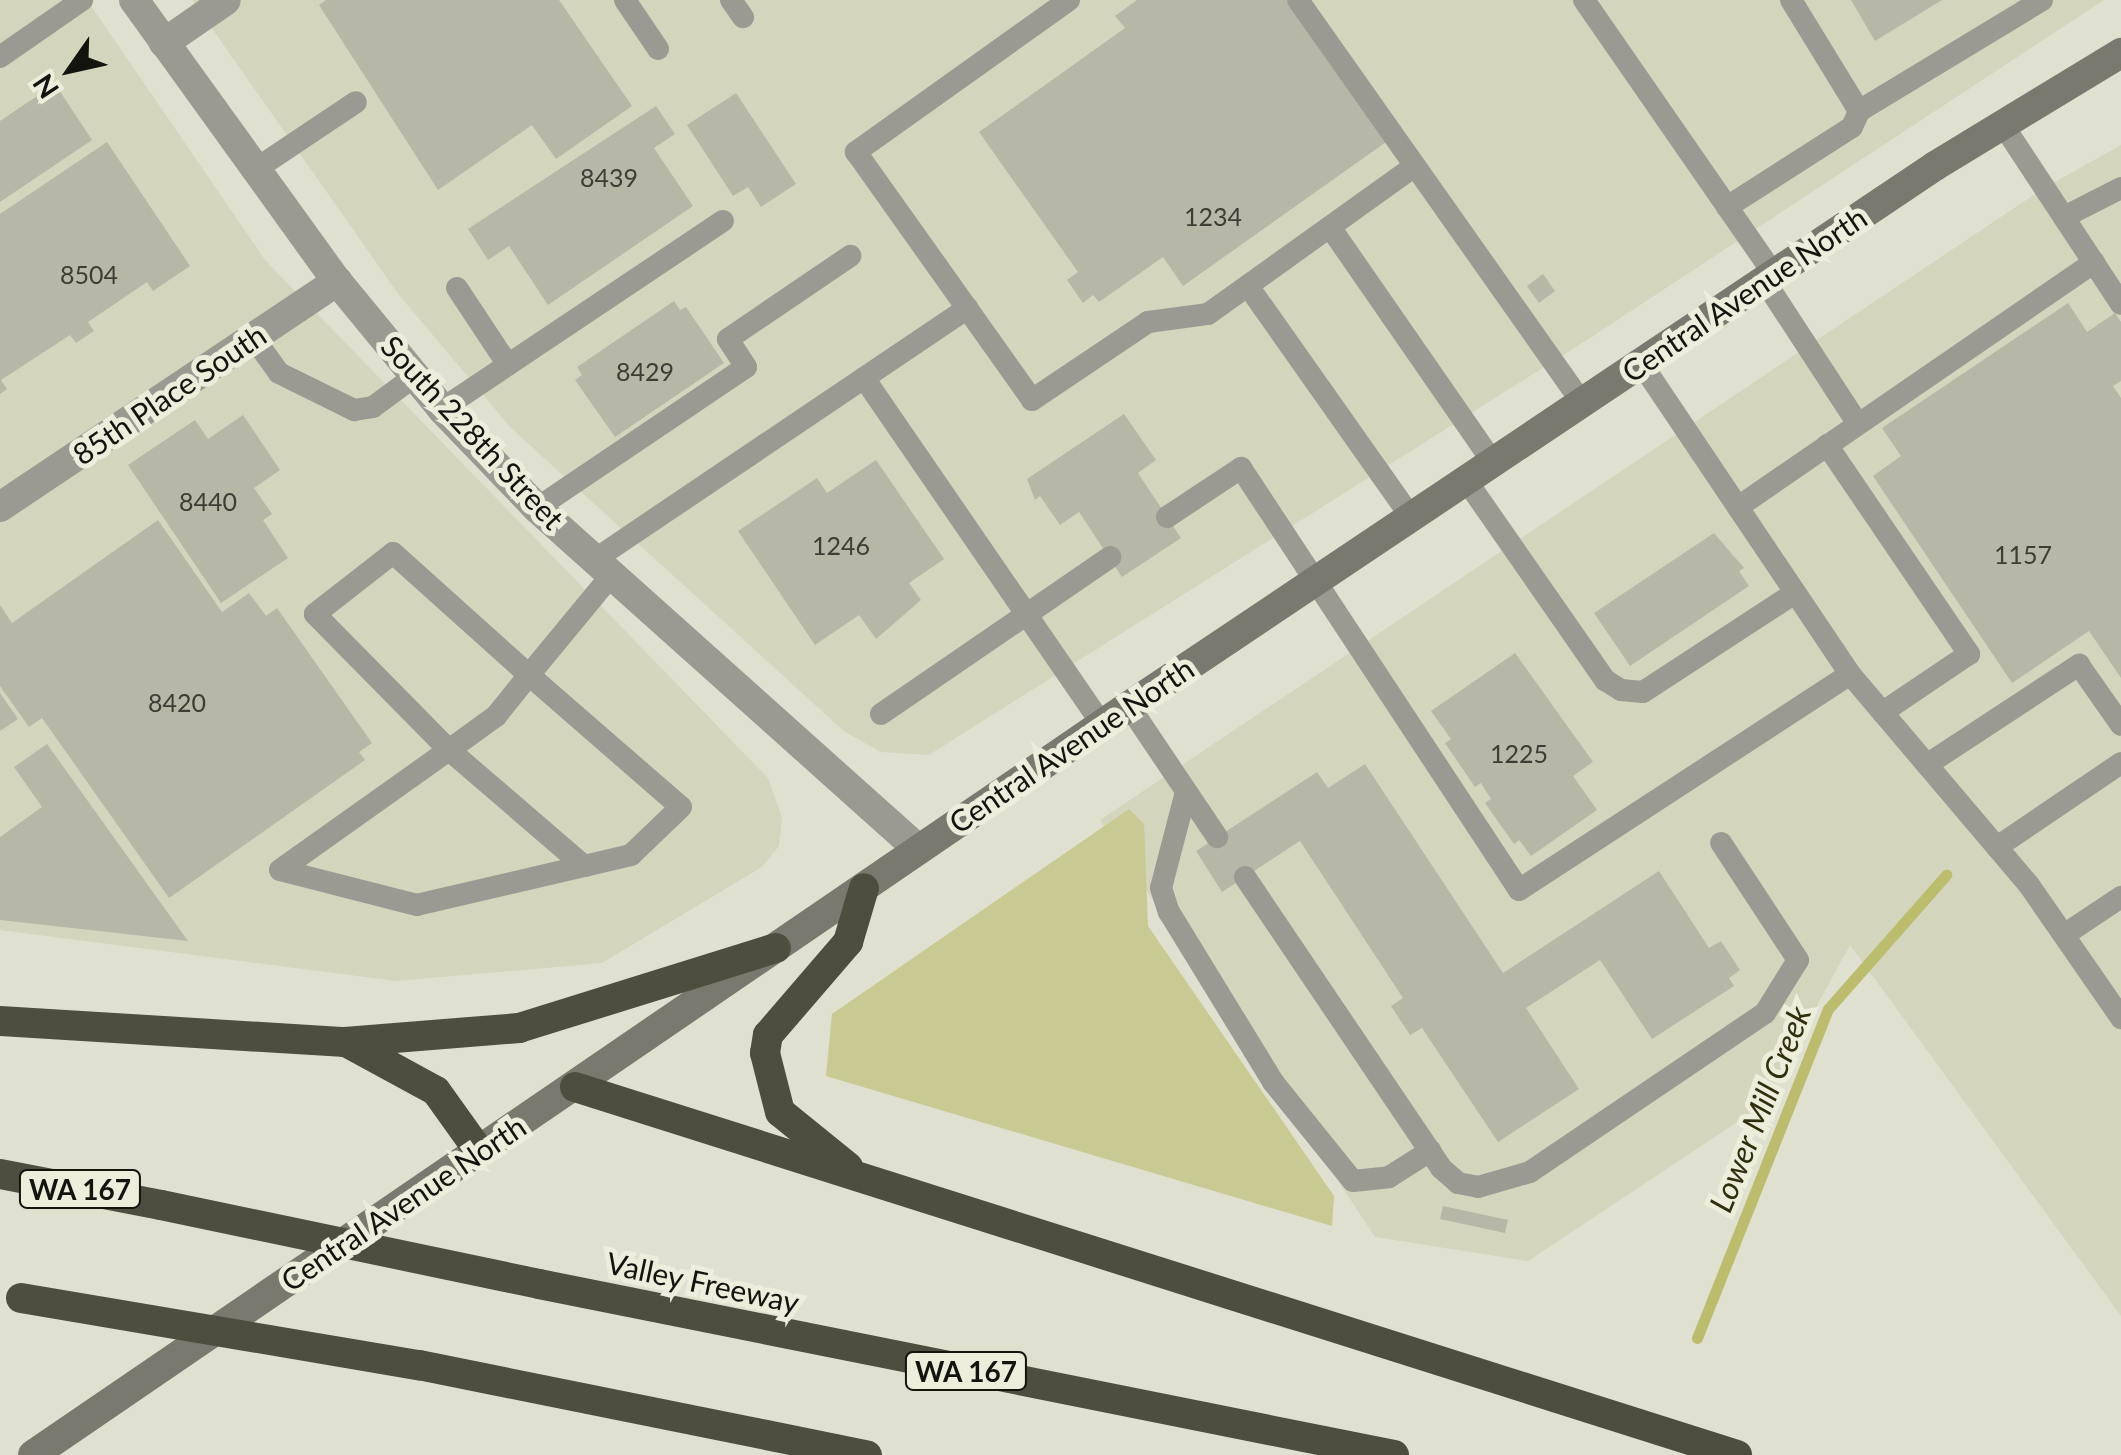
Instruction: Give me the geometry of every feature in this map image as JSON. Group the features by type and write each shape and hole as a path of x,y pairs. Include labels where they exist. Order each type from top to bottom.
{"highway":[{"path":"864,888 848,942 768,1035 766,1060 780,1112 876,1186"},
{"path":"0,1021 346,1042 519,1028 776,948"},
{"path":"346,1042 436,1091 479,1152"},
{"path":"574,1088 1737,1455"},
{"name":"Valley Freeway","path":"0,1174 1394,1455"},
{"path":"11,1296 419,1365 866,1455"}],"main road":[{"name":"Central Avenue North","path":"33,1455 1128,706 1769,278 2121,53"}],"street":[{"name":"South 228th Street","path":"134,0 337,281 442,409 537,508 918,849"},
{"path":"164,43 226,0"},
{"name":"85th Place South","path":"0,506 337,281"}],"lane":[{"path":"0,57 82,0"},
{"path":"626,0 658,49"},
{"path":"1070,0 856,152 1032,400 1148,322 1208,314 1415,166"},
{"path":"1298,0 1582,403"},
{"path":"1584,0 1727,206 1858,424"},
{"path":"1791,0 1859,111"},
{"path":"1727,206 1852,127 1859,111 2042,0"},
{"path":"256,169 356,102"},
{"path":"2003,125 2064,217 2106,269 2121,304"},
{"path":"2064,217 2121,188"},
{"path":"442,409 723,221"},
{"path":"1330,227 1493,462"},
{"path":"537,508 746,368 728,339 850,256"},
{"path":"1738,507 1858,424 2106,269"},
{"path":"1248,286 1411,517"},
{"path":"457,288 508,365"},
{"path":"584,866 449,750 314,614 392,553 529,676 681,807 631,855 584,866 417,905 280,870 449,750 496,716 529,676 605,566 967,308"},
{"path":"253,337 280,373 354,410 373,408 415,376"},
{"path":"1641,363 1850,674 1997,847 2121,1018"},
{"path":"864,378 1102,724"},
{"path":"1827,445 1969,654 1883,712"},
{"path":"1167,517 1241,468 1520,890 1850,674"},
{"path":"1466,480 1605,680 1621,690 1643,692 1796,593"},
{"path":"881,714 1110,557"},
{"path":"1928,764 2079,665 2121,725"},
{"path":"1128,706 1217,837"},
{"path":"1997,847 2121,763"},
{"path":"1186,792 1160,888 1208,981 1273,1082 1353,1181 1389,1177 1430,1151"},
{"path":"1245,877 1430,1151 1450,1175 1468,1185 1530,1172 1755,1025 1798,960 1721,843"},
{"path":"2064,936 2121,897"}],"shaded area":[{"path":"0,0 87,0 265,260 768,778 782,818 779,846 762,867 602,963 397,981 0,930"},
{"path":"192,0 2104,0 1590,338 929,755 881,752 845,732 511,428 399,295"},
{"path":"2121,145 2121,1316 1850,945 1763,1105 1528,1261 1375,1237 1100,820 2044,188"}],"green space":[{"path":"1129,809 1144,824 1148,926 1334,1196 1332,1226 826,1076 832,1014"}],"building":[{"path":"326,0 559,0 632,106 556,159 532,125 438,190 319,5"},
{"path":"1137,0 1286,0 1389,140 1183,286 1163,257 1099,302 1093,295 1083,303 1067,280 1078,272 979,132 1125,28 1115,16"},
{"path":"1851,0 1942,0 1875,41"},
{"path":"55,84 92,140 0,202 0,121"},
{"path":"736,93 796,184 761,207 748,187 733,196 687,125"},
{"path":"656,106 675,134 654,148 693,206 548,305 509,246 488,260 468,229"},
{"path":"107,142 190,266 153,291 147,282 88,322 94,331 76,343 70,335 1,380 7,389 0,394 0,214"},
{"path":"1543,274 1555,291 1539,303 1527,286"},
{"path":"674,301 680,310 686,307 724,363 615,437 575,380 582,375 577,367"},
{"path":"2068,303 2087,332 2115,313 2121,322 2121,381 2113,386 2121,398 2121,678 2089,631 2012,683 1873,476 1901,456 1882,428"},
{"path":"1124,414 1156,460 1138,473 1181,538 1122,577 1079,512 1060,525 1040,496 1035,500 1027,479"},
{"path":"243,415 280,470 254,488 272,514 263,520 288,558 221,603 128,465 195,420 208,439"},
{"path":"876,460 944,559 909,583 921,600 876,639 859,615 815,645 738,531 817,478 827,493"},
{"path":"158,520 222,612 249,593 266,616 277,608 372,743 359,752 365,760 169,898 42,718 29,727 0,686 0,605 12,623"},
{"path":"1714,533 1744,568 1739,571 1749,586 1630,666 1594,613"},
{"path":"1515,653 1593,762 1573,776 1597,810 1531,856 1519,840 1514,844 1485,803 1491,799 1481,783 1475,787 1445,743 1451,739 1431,711"},
{"path":"0,693 18,719 0,731"},
{"path":"47,744 188,941 0,920 0,837 42,807 14,767"},
{"path":"1365,764 1503,973 1659,871 1709,948 1721,941 1740,970 1729,978 1734,986 1652,1039 1600,960 1526,1008 1579,1089 1498,1142 1422,1028 1410,1035 1391,1006 1403,998 1300,841 1222,892 1196,851 1317,772 1328,788"},
{"path":"1443,1206 1508,1220 1505,1233 1440,1219"}],"waterway":[{"name":"Lower Mill Creek","path":"1697,1338 1828,1009 1946,875"}]}
